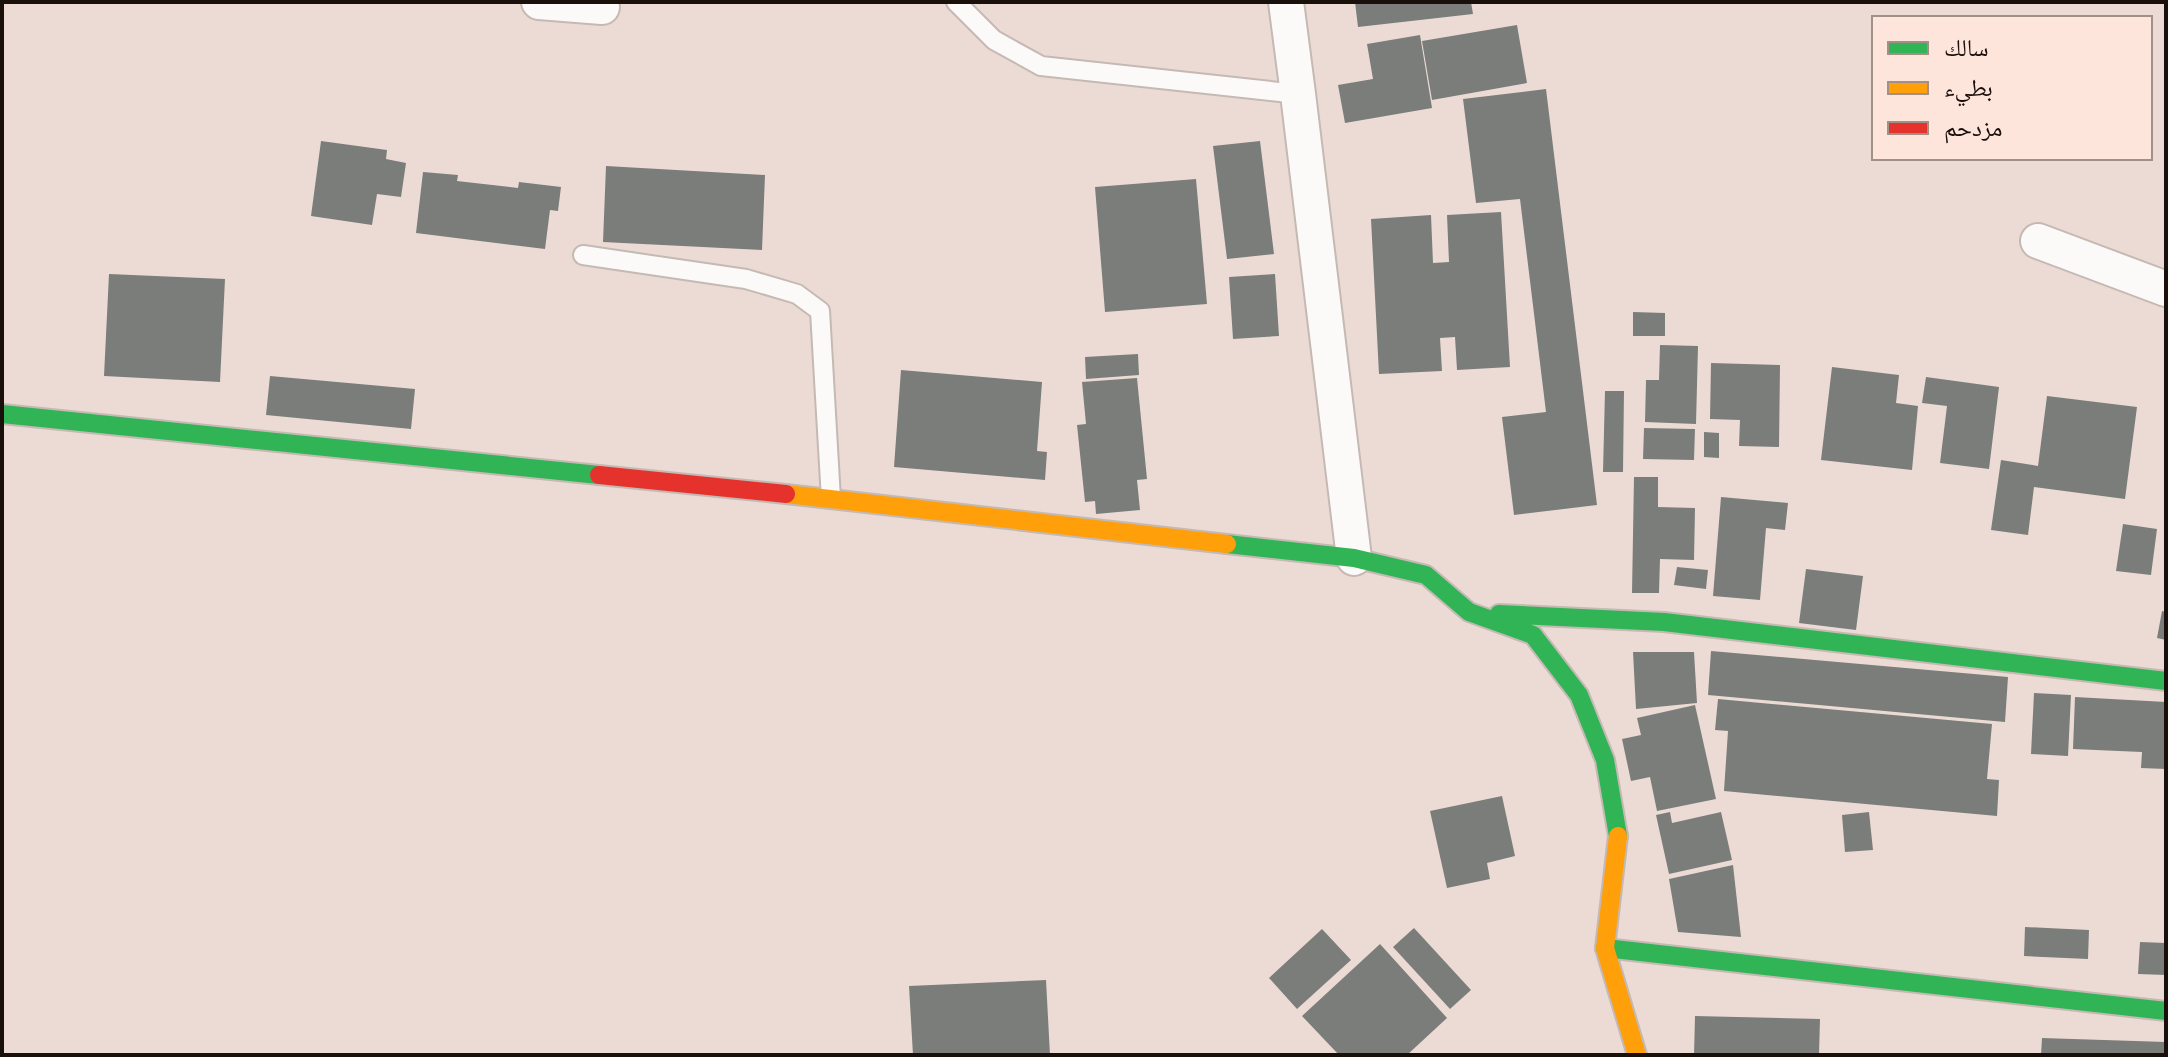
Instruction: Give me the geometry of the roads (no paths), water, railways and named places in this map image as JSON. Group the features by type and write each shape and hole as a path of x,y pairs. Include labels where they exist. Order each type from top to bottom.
{"street":[{"path":"539,2 602,7"},
{"path":"1286,2 1354,558"},
{"path":"2038,241 2166,289"},
{"path":"2,414 831,499 1354,558 1426,575 1469,612 1533,635 1579,695 1605,760 1618,837 1605,948 1637,1055"},
{"path":"1469,612 1664,622 2166,681"},
{"path":"1605,948 2166,1011"}],"lane":[{"path":"956,2 994,40 1041,66 1298,94"},
{"path":"583,255 746,279 797,294 820,311 831,499"}]}
